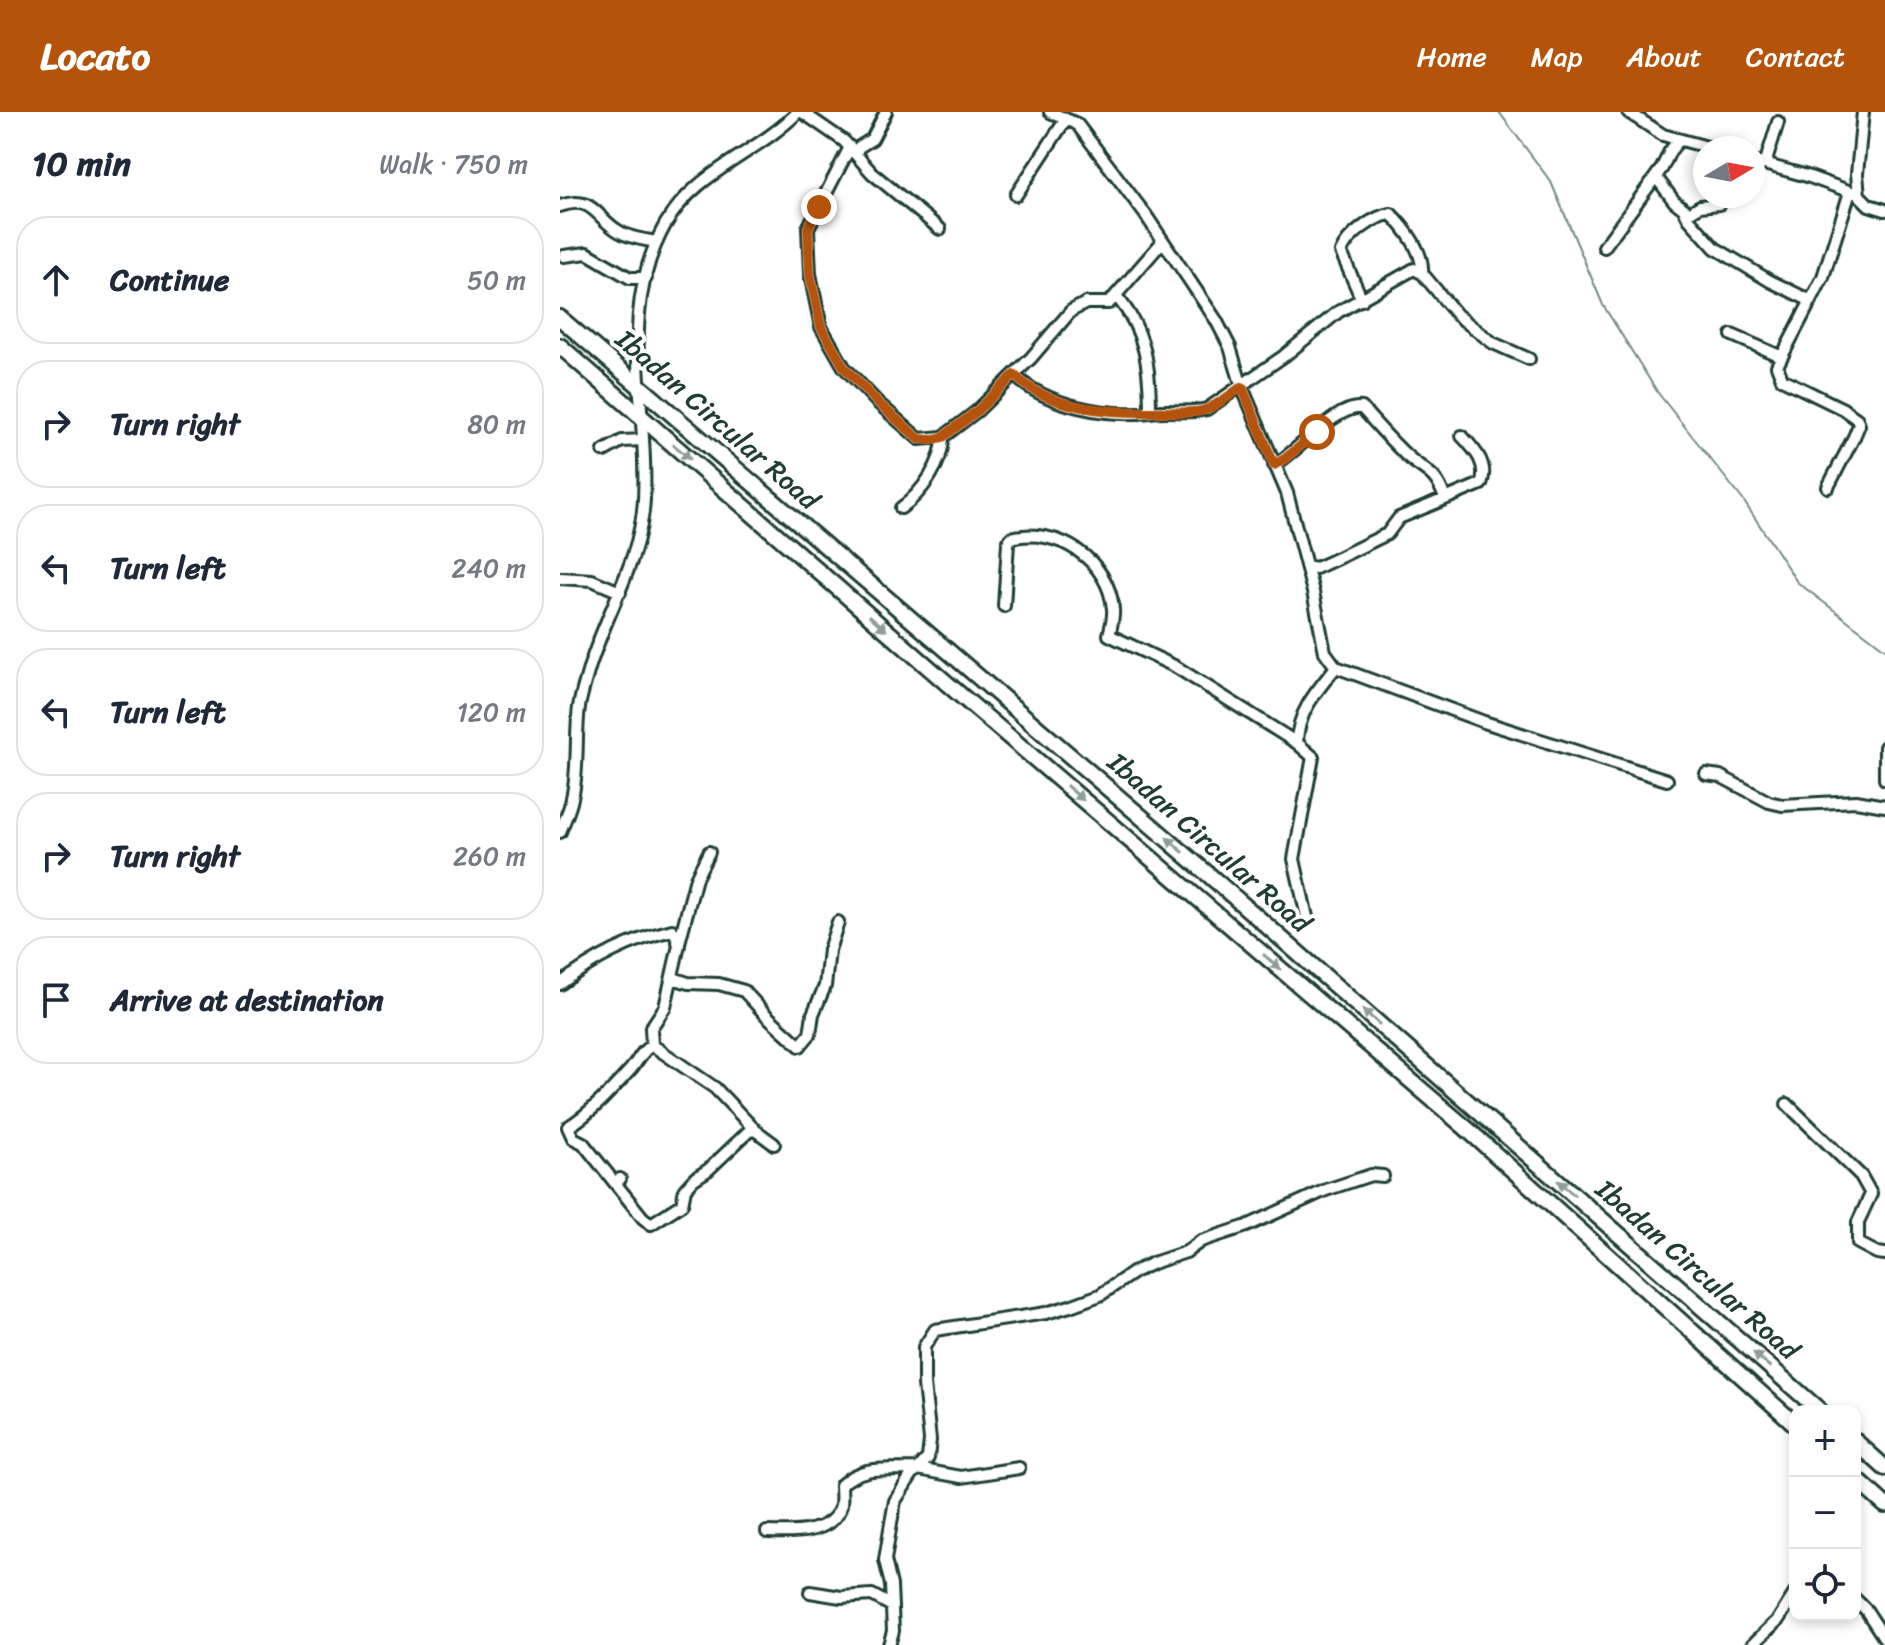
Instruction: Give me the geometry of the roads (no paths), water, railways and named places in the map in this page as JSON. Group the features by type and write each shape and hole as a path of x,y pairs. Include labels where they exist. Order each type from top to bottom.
{"highway":[{"name":"Ibadan Circular Road","path":"560,318 1221,885 1813,1405"},
{"name":"Ibadan Circular Road","path":"560,346 958,693 1466,1128 1789,1419"},
{"path":"1861,1446 1885,1468"},
{"path":"1861,1483 1885,1505"}],"street":[{"path":"560,832 573,797 579,707 589,668 640,534 644,498 643,440 636,343 649,259 666,223 685,197 719,169 781,130 800,112 852,150 872,173 940,229"},
{"path":"886,112 872,139 852,150 808,228 810,274 821,327 844,367 919,439 943,437 977,411 1071,311 1086,303 1109,303 1163,241"},
{"path":"1050,112 1077,124 1163,241 1216,320 1230,347 1242,387 1287,493 1325,652 1336,667 1484,722 1667,780"},
{"path":"1628,112 1663,135 1693,144"},
{"path":"1828,487 1854,437 1859,425 1857,419 1782,379 1777,366 1823,277 1854,194 1863,112"},
{"path":"1016,195 1066,119"},
{"path":"1765,159 1778,122"},
{"path":"1604,247 1656,177 1679,140"},
{"path":"1765,164 1807,176 1885,210"},
{"path":"1656,177 1715,248 1811,301"},
{"path":"560,206 577,202 590,205 619,232 657,242"},
{"path":"1685,211 1689,213 1697,208"},
{"path":"1362,300 1341,252 1348,241 1383,215 1391,214 1402,224 1422,260 1422,273"},
{"path":"564,256 587,253 630,278 646,278"},
{"path":"1014,375 1027,387 1085,408 1114,412 1193,412 1207,409 1242,387 1338,312 1414,269 1422,273 1457,315 1493,343 1529,359"},
{"path":"1116,296 1131,313 1147,353 1150,412"},
{"path":"1732,335 1780,356"},
{"path":"1274,465 1342,413 1355,407 1362,408 1411,460 1426,468 1440,485 1445,499"},
{"path":"1306,566 1316,568 1387,534 1399,518 1481,484 1484,478 1482,461 1462,436"},
{"path":"901,508 915,498 937,463 943,437"},
{"path":"604,451 622,441 643,440"},
{"path":"1004,606 1008,543 1011,538 1022,535 1076,547 1097,566 1108,591 1114,611 1109,635 1176,667 1297,743 1313,757 1294,859 1307,917"},
{"path":"560,578 592,580 620,592"},
{"path":"1297,743 1297,726 1315,692 1336,667"},
{"path":"1885,747 1885,779"},
{"path":"1706,774 1720,776 1769,802 1782,805 1856,801 1885,806"},
{"path":"652,1045 651,1028 665,1007 696,878 709,852"},
{"path":"673,978 744,991 800,1046 810,1034 813,1014 825,986 829,950 838,922"},
{"path":"560,984 581,968 637,938 672,930 679,945"},
{"path":"652,1045 715,1088 755,1130 774,1144"},
{"path":"652,1045 584,1117 564,1131 583,1143 618,1181 643,1218 651,1224 682,1204 685,1189 694,1179 708,1170 749,1131 755,1130"},
{"path":"1787,1104 1861,1176 1871,1194 1858,1222 1858,1243 1885,1254"},
{"path":"889,1645 893,1631 892,1606 889,1569 885,1560 895,1501 912,1474 928,1458 930,1417 924,1384 924,1347 935,1330 1046,1313 1070,1306 1100,1295 1134,1272 1186,1252 1201,1241 1247,1226 1326,1190 1371,1175 1383,1176"},
{"path":"767,1532 806,1531 830,1523 840,1507 841,1485 854,1473 918,1469 961,1477 1019,1468"},
{"path":"810,1592 841,1597 872,1595 892,1606"},
{"path":"1752,1645 1778,1620 1789,1603"},
{"path":"1861,1605 1885,1639"}],"waterway":[{"path":"1499,112 1551,182 1603,305 1658,393 1743,500 1797,582 1885,649"}]}
